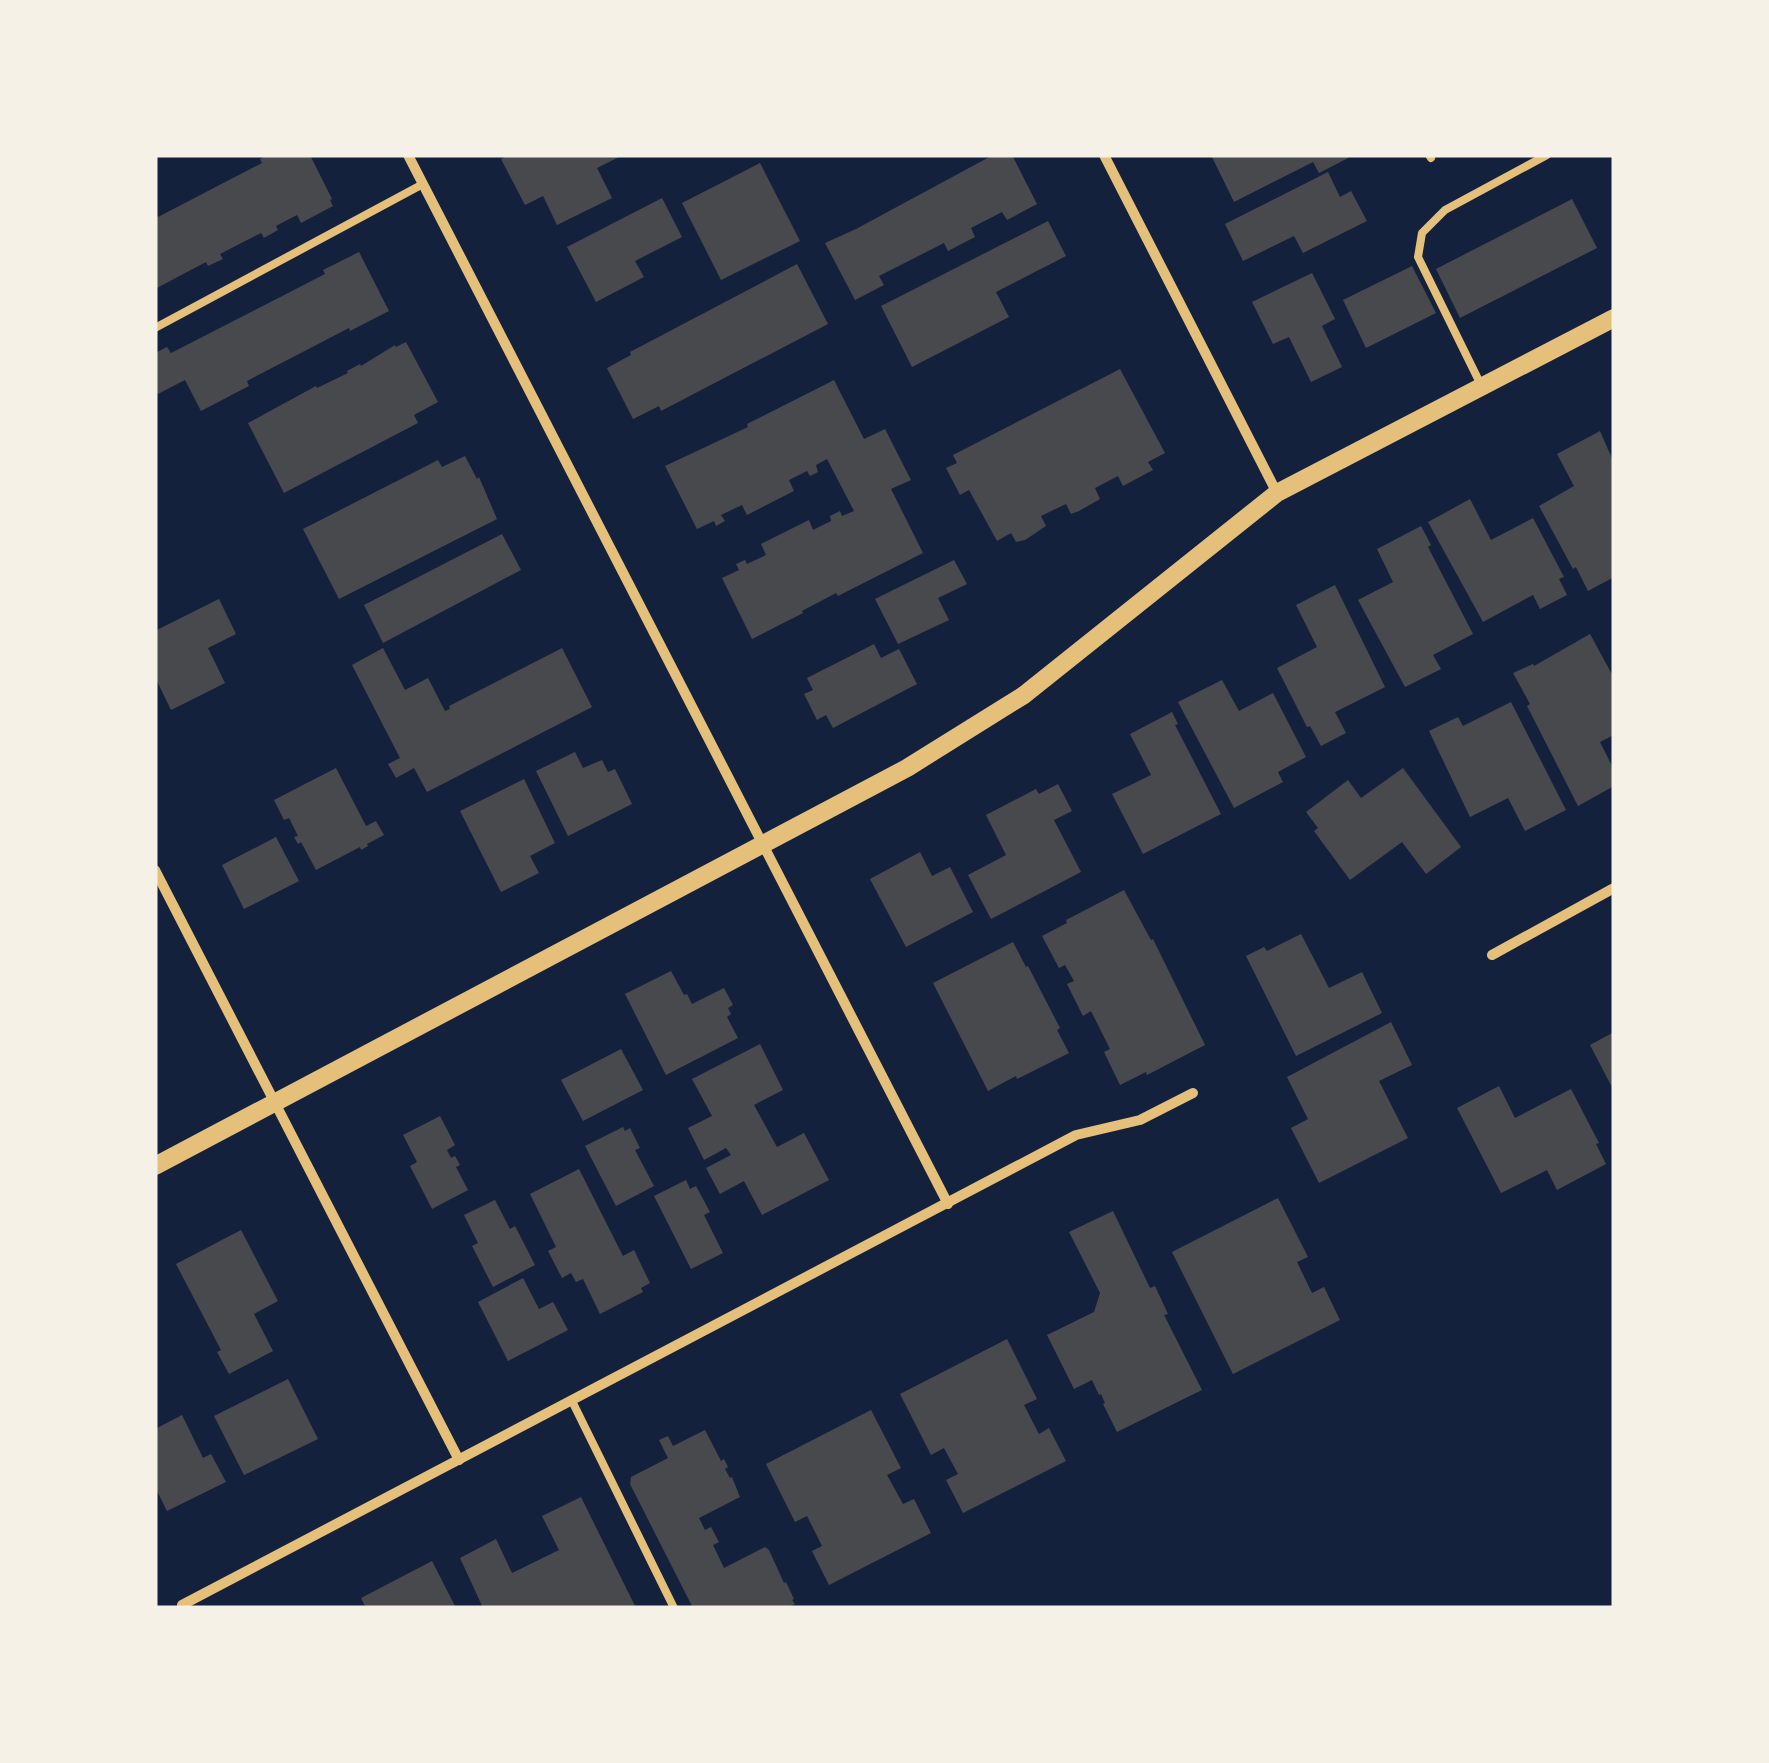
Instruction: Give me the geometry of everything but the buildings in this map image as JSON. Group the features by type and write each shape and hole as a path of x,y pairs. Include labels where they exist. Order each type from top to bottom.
{"street":[{"path":"408,155 948,1204"},
{"path":"1104,155 1278,492"},
{"path":"155,1166 907,768 1024,695 1278,492 1614,318"},
{"path":"155,870 459,1460"},
{"path":"1492,955 1614,888"},
{"path":"182,1605 1076,1135 1140,1120 1193,1092"}],"lane":[{"path":"1482,387 1418,257 1422,233 1445,210 1547,155"},
{"path":"155,328 423,184"},
{"path":"572,1401 674,1608"}]}
